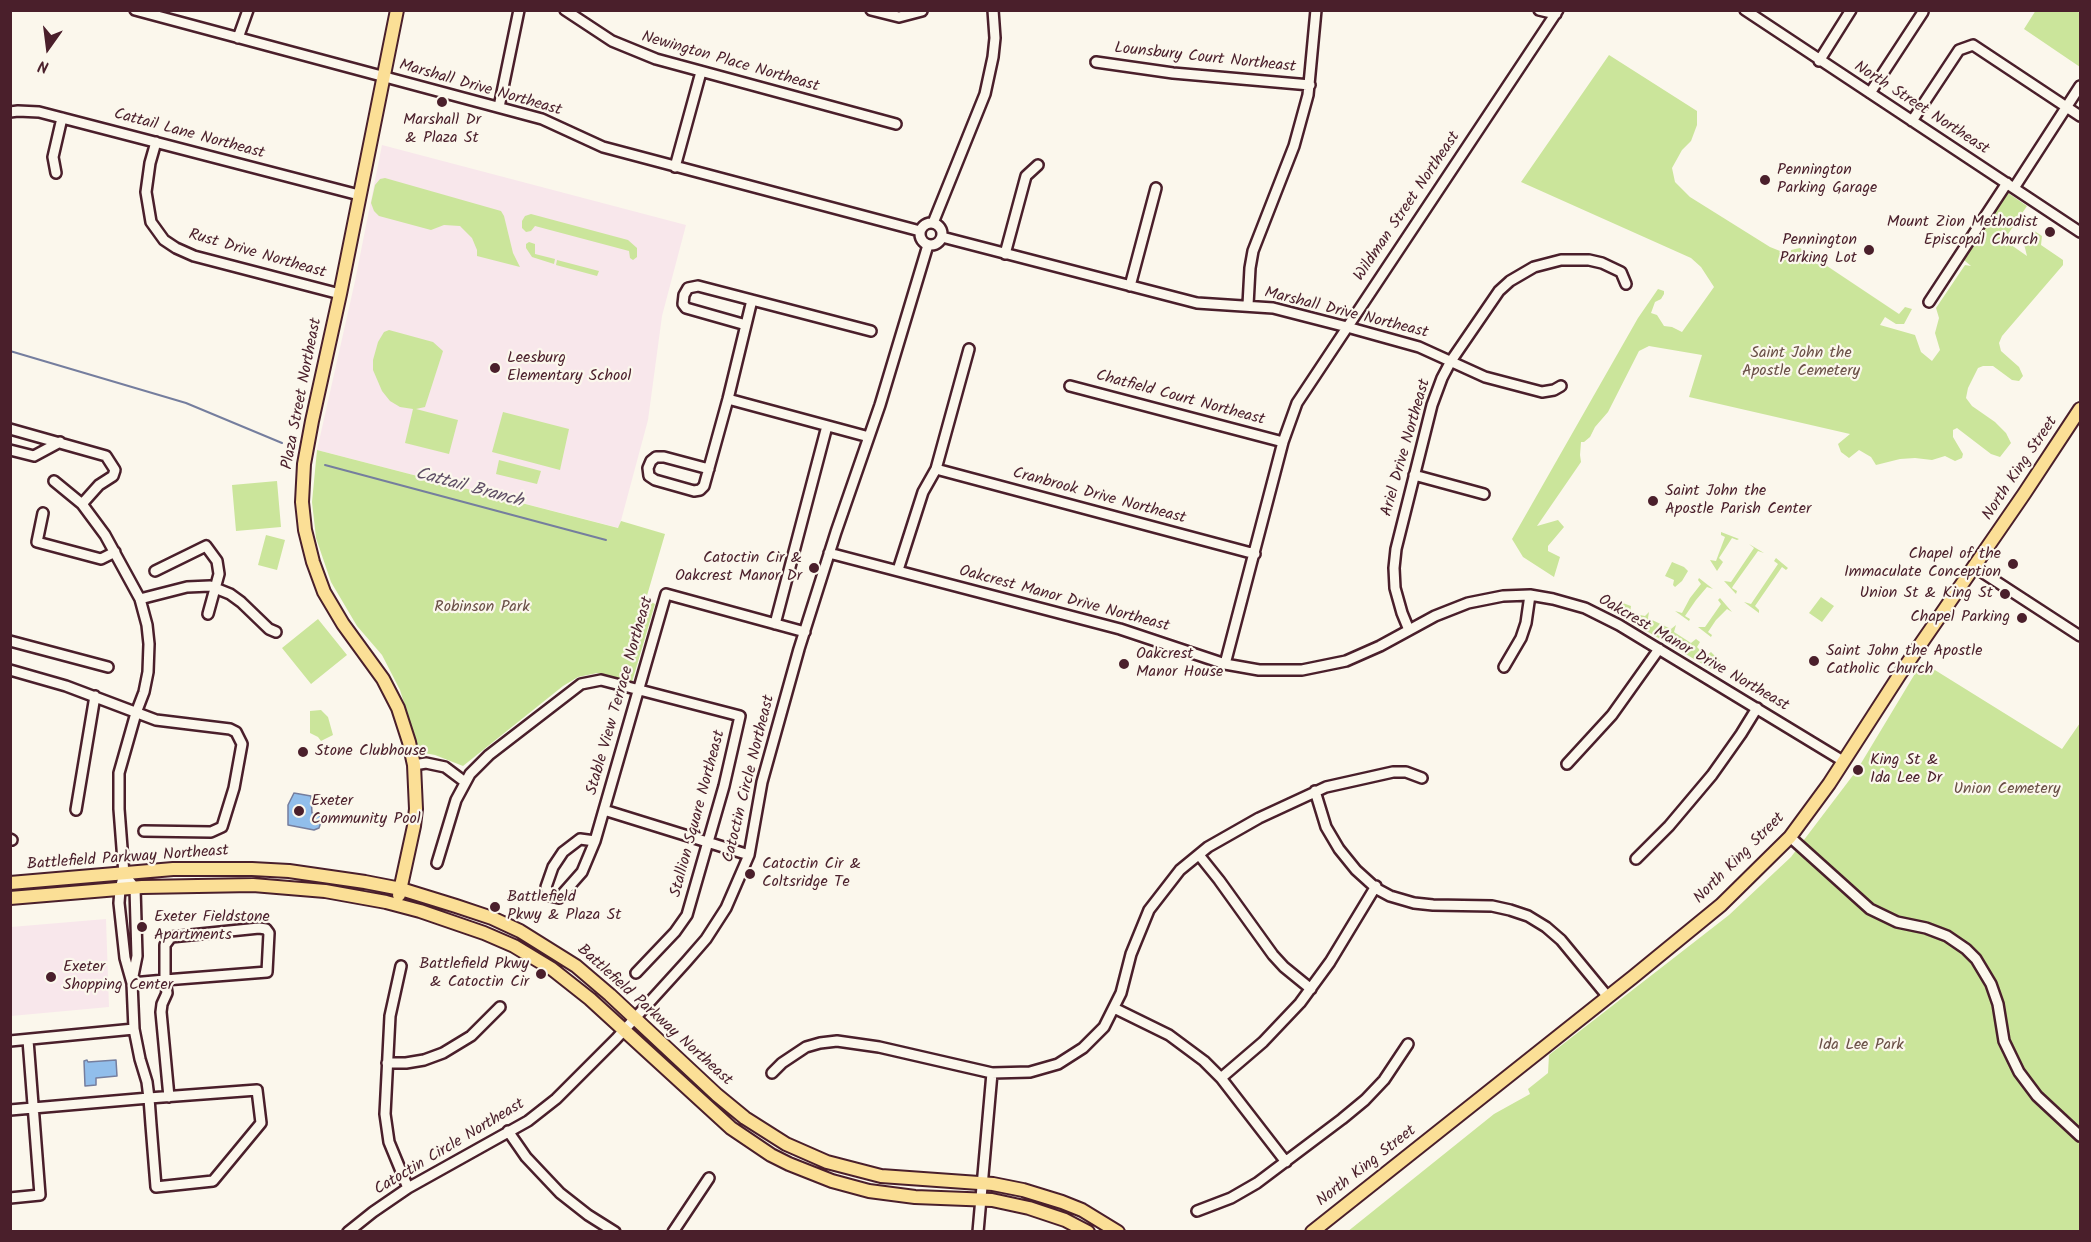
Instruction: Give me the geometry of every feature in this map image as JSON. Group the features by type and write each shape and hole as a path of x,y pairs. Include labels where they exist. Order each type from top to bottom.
{"main road":[{"name":"Plaza Street Northeast","path":"397,10 304,464 302,502 305,530 324,592 342,624 383,679 398,708 409,742 414,765 416,809 398,906"},
{"name":"North King Street","path":"1312,1232 1608,997 1721,904 1790,837 1844,761 2080,409"},
{"name":"Battlefield Parkway Northeast","path":"10,883 173,869 252,869 338,877 401,890 492,918 542,944 576,966 745,1118 786,1144 845,1168 881,1176 983,1184 1023,1190 1082,1210 1118,1232"},
{"name":"Battlefield Parkway Northeast","path":"10,898 135,888 229,884 281,886 325,891 398,906 456,922 514,946 552,969 576,987 731,1128 789,1164 832,1181 869,1191 915,1197 981,1200 1029,1208 1065,1220 1088,1232"}],"street":[{"name":"Marshall Drive Northeast","path":"135,10 499,107 560,126 603,147 920,231"},
{"path":"238,38 248,10"},
{"path":"499,107 519,10"},
{"name":"Newington Place Northeast","path":"565,10 592,29 626,48 656,59 896,124"},
{"path":"871,10 899,17 922,11"},
{"path":"933,223 985,94 995,38 993,10"},
{"path":"1248,305 1253,251 1294,146 1310,85 1316,10"},
{"path":"1539,10 1557,12"},
{"name":"North Street Northeast","path":"1745,10 2080,232"},
{"path":"1819,61 1851,10"},
{"name":"Wildman Street Northeast","path":"1224,664 1283,442 1298,402 1557,12"},
{"path":"1870,93 1923,12"},
{"path":"1912,121 1959,50 1968,46 1976,47 2080,116"},
{"name":"Lounsbury Court Northeast","path":"1096,62 1173,73 1310,85"},
{"path":"675,167 701,72"},
{"path":"1929,302 2080,86"},
{"name":"Cattail Lane Northeast","path":"10,112 32,111 62,118 359,195"},
{"path":"56,173 53,158 62,118"},
{"name":"Rust Drive Northeast","path":"156,142 146,192 151,222 164,240 194,256 340,294"},
{"path":"1005,254 1026,176 1038,165"},
{"path":"1130,286 1156,188"},
{"path":"933,223 941,230 942,237 937,244 928,245 921,240 920,231 925,224 933,223"},
{"name":"Marshall Drive Northeast","path":"942,237 1197,303 1215,306 1248,305 1274,308 1419,347 1485,377 1542,392 1561,386"},
{"name":"Catoctin Circle Northeast","path":"348,1232 408,1188 528,1121 556,1099 635,1019 686,962 716,924 734,893 749,855 762,782 805,632 829,553 869,437 928,245"},
{"name":"Ariel Drive Northeast","path":"1409,630 1397,596 1394,568 1396,549 1435,395 1451,361 1499,291 1534,267 1561,260 1589,260 1621,272 1626,285"},
{"path":"746,325 686,308 683,304 684,295 688,288 698,286 871,331"},
{"path":"709,469 664,457 656,457 648,468 649,476 655,480 694,491 704,486 709,469 728,399 752,300"},
{"path":"898,570 923,492 936,469 969,350"},
{"name":"Chatfield Court Northeast","path":"1070,386 1283,442"},
{"path":"728,399 869,437"},
{"path":"776,624 827,426"},
{"path":"10,429 103,454 115,470 113,476 99,485 82,504"},
{"path":"10,450 34,456 60,442"},
{"name":"Cranbrook Drive Northeast","path":"936,469 1255,554"},
{"path":"1414,475 1484,494"},
{"path":"54,481 82,504 115,552 140,599 149,644 148,672 144,692 119,773 124,874 118,903 124,958 132,983"},
{"path":"43,513 37,542 101,559 115,552"},
{"path":"155,571 206,546 217,561 219,574 208,614"},
{"name":"Oakcrest Manor Drive Northeast","path":"829,553 1120,629 1224,664 1280,671 1330,666 1372,650 1468,603 1503,596 1553,598 1593,612 1659,649 1844,761"},
{"path":"1974,567 2080,636"},
{"path":"140,599 200,585 216,588 241,602 269,629 276,632"},
{"name":"Stable View Terrace Northeast","path":"595,841 580,839 563,852 553,867 546,887 550,896 559,898 572,885 586,865 595,841 666,594 805,632"},
{"path":"1504,667 1521,638 1530,596"},
{"path":"10,640 108,667"},
{"path":"1567,764 1612,715 1659,649"},
{"path":"10,670 95,696 156,720 230,729 236,732 242,744 234,788 222,827 211,832 144,831"},
{"path":"437,863 456,800 465,782 489,754 581,684 601,680 639,689"},
{"name":"Stallion Square Northeast","path":"636,973 675,932 687,915 724,786 740,716 639,689"},
{"path":"76,810 95,696"},
{"path":"1636,859 1669,826 1712,775 1757,708"},
{"path":"414,765 445,767 465,782"},
{"path":"772,1073 782,1063 806,1047 837,1041 879,1047 992,1073 1030,1072 1058,1064 1070,1058 1095,1038 1121,993 1131,954 1149,910 1180,870 1199,855 1234,831 1315,792 1367,776 1393,772 1406,772 1422,778"},
{"path":"1315,792 1326,827 1339,849 1356,870 1377,889 1390,896 1414,903 1492,906 1528,916 1562,940 1608,997"},
{"path":"604,810 749,855"},
{"path":"1790,837 1870,909 1897,922 1939,932 1971,954 1984,970 1991,984 1998,1004 2004,1041 2019,1072 2037,1096 2080,1136"},
{"path":"1199,855 1273,955 1311,989"},
{"path":"10,1110 149,1098 257,1090 261,1123 213,1181 156,1187 149,1098 147,1082 134,1029 132,983 137,956 135,888 124,874"},
{"path":"1221,1078 1277,1029 1311,989 1376,886"},
{"path":"132,983 165,980 267,972 269,933 260,927 171,937 165,945 165,980 167,993 161,1012 169,1097"},
{"path":"401,966 390,1016 385,1114 389,1142 408,1188"},
{"path":"387,1063 424,1060 443,1053 471,1036 500,1007"},
{"path":"1114,1008 1153,1027 1204,1061 1221,1078 1286,1162"},
{"path":"10,1041 134,1029"},
{"path":"10,1198 40,1195 28,1040"},
{"path":"1197,1211 1245,1190 1286,1162 1365,1100 1392,1070 1408,1044"},
{"path":"978,1232 992,1073"},
{"path":"508,1131 526,1157 560,1193 615,1232"},
{"path":"673,1232 709,1178"}],"shaded area":[{"name":"Leesburg Elementary School","path":"382,145 686,225 662,316 648,420 619,528 317,450 355,281"},
{"name":"Exeter Shopping Center","path":"106,919 109,1007 11,1016 11,927"}],"green space":[{"path":"2036,10 2080,13 2080,67 2024,29"},
{"name":"Saint John the Apostle Cemetery","path":"1609,55 1697,111 1697,125 1691,141 1682,150 1672,168 1675,182 1690,197 1770,247 1790,255 1791,250 1800,248 1899,314 1905,307 1912,309 1904,324 1896,324 1885,317 1880,325 1915,335 1921,352 1932,361 1940,350 1935,333 1939,318 1936,308 1965,265 1971,266 1964,260 2008,193 2027,206 2004,240 2027,256 2024,244 2033,230 2042,236 2041,245 2063,260 2063,265 2002,336 1999,343 2001,351 2019,367 2023,376 2019,381 2012,380 1993,366 1983,366 1978,368 1968,388 1966,398 1972,406 1995,422 2006,433 2011,443 2000,457 1991,454 1957,428 1953,430 1953,437 1963,454 1962,458 1955,461 1945,456 1932,460 1900,459 1876,465 1871,457 1859,450 1849,458 1841,452 1838,444 1850,434 1689,397 1702,355 1649,346 1639,351 1608,412 1590,437 1581,442 1581,462 1537,526 1558,520 1564,527 1548,546 1548,551 1560,557 1554,577 1523,557 1512,539 1638,318 1658,289 1664,291 1664,294 1655,302 1651,313 1657,315 1664,326 1682,332 1714,287 1701,267 1691,258 1521,182"},
{"path":"385,178 501,211 513,253 520,267 477,256 472,238 460,226 444,225 431,230 379,216 371,203 375,185 380,179"},
{"path":"531,214 628,240 637,248 637,257 633,260 630,258 629,251 535,226 531,231 526,232 522,228 522,221 525,216"},
{"path":"529,242 535,244 535,254 555,259 554,264 532,257 526,248"},
{"path":"557,260 599,271 597,276 556,265"},
{"path":"389,330 433,342 443,351 425,407 416,409 458,420 449,454 405,443 413,409 400,407 390,401 382,391 373,370 378,342 384,332"},
{"path":"503,412 569,429 560,470 492,452"},
{"name":"Robinson Park","path":"317,450 618,528 621,521 665,534 646,599 655,604 632,682 597,673 578,677 563,686 463,766 424,753 417,744 400,690 382,655 357,626 331,582 316,538 312,502"},
{"path":"499,460 541,471 537,484 496,474"},
{"path":"277,481 281,527 236,531 232,485"},
{"path":"1721,532 1739,539 1732,538 1719,558 1723,562 1717,571 1710,560 1716,561 1725,537 1721,535"},
{"path":"266,535 285,540 277,570 258,565"},
{"path":"1749,544 1764,553 1758,551 1733,586 1732,588 1737,591 1736,594 1724,581 1731,582 1754,548"},
{"path":"1776,558 1788,568 1786,570 1782,567 1755,606 1759,613 1744,602 1751,604 1778,564 1774,561"},
{"path":"1672,562 1688,571 1675,587 1674,580 1665,576"},
{"path":"1699,578 1713,589 1707,587 1696,600 1685,616 1690,619 1689,621 1675,611 1682,613 1701,584"},
{"path":"1821,597 1834,606 1822,622 1809,613"},
{"path":"1720,598 1732,612 1727,609 1716,620 1708,632 1712,635 1711,637 1698,627 1705,627 1721,604 1718,600"},
{"path":"1620,602 1631,606 1630,613 1645,616 1649,612 1648,618 1671,629 1676,625 1674,632 1691,643 1696,639 1700,642 1697,647 1706,656 1711,652 1720,661 1719,668 1711,669 1616,613 1616,606"},
{"path":"318,619 347,655 311,684 282,648"},
{"name":"Ida Lee Park","path":"1922,662 2062,749 2080,723 2080,1231 1347,1232 1494,1114 1530,1094 1528,1089 1548,1073 1549,1055 1729,915 1791,857 1857,770"},
{"path":"321,710 328,717 333,735 321,741 310,733 310,711"}],"water":[{"name":"Exeter Community Pool","path":"294,793 311,796 312,813 319,815 322,819 319,828 314,830 288,825 288,805"},
{"path":"116,1060 117,1076 96,1078 96,1085 85,1086 84,1061 88,1062"}],"waterway":[{"name":"Cattail Branch","path":"10,351 186,403 282,443"},
{"name":"Cattail Branch","path":"325,465 606,540"}],"place":[{"name":"Marshall Dr & Plaza St","path":"442,102"},
{"name":"Pennington Parking Garage","path":"1765,180"},
{"name":"Mount Zion Methodist Episcopal Church","path":"2050,232"},
{"name":"Pennington Parking Lot","path":"1869,250"},
{"name":"Leesburg Elementary School","path":"495,368"},
{"name":"Saint John the Apostle Parish Center","path":"1653,501"},
{"name":"Chapel of the Immaculate Conception","path":"2013,564"},
{"name":"Catoctin Cir & Oakcrest Manor Dr","path":"814,568"},
{"name":"Union St & King St","path":"2005,594"},
{"name":"Chapel Parking","path":"2022,618"},
{"name":"Saint John the Apostle Catholic Church","path":"1814,661"},
{"name":"Oakcrest Manor House","path":"1124,664"},
{"name":"Stone Clubhouse","path":"303,752"},
{"name":"King St & Ida Lee Dr","path":"1858,770"},
{"name":"Exeter Community Pool","path":"299,811"},
{"name":"Catoctin Cir & Coltsridge Te","path":"750,874"},
{"name":"Battlefield Pkwy & Plaza St","path":"495,907"},
{"name":"Exeter Fieldstone Apartments","path":"142,927"},
{"name":"Battlefield Pkwy & Catoctin Cir","path":"541,974"},
{"name":"Exeter Shopping Center","path":"51,977"}],"park label":[{"name":"Union Cemetery","path":"2007,790"}]}
